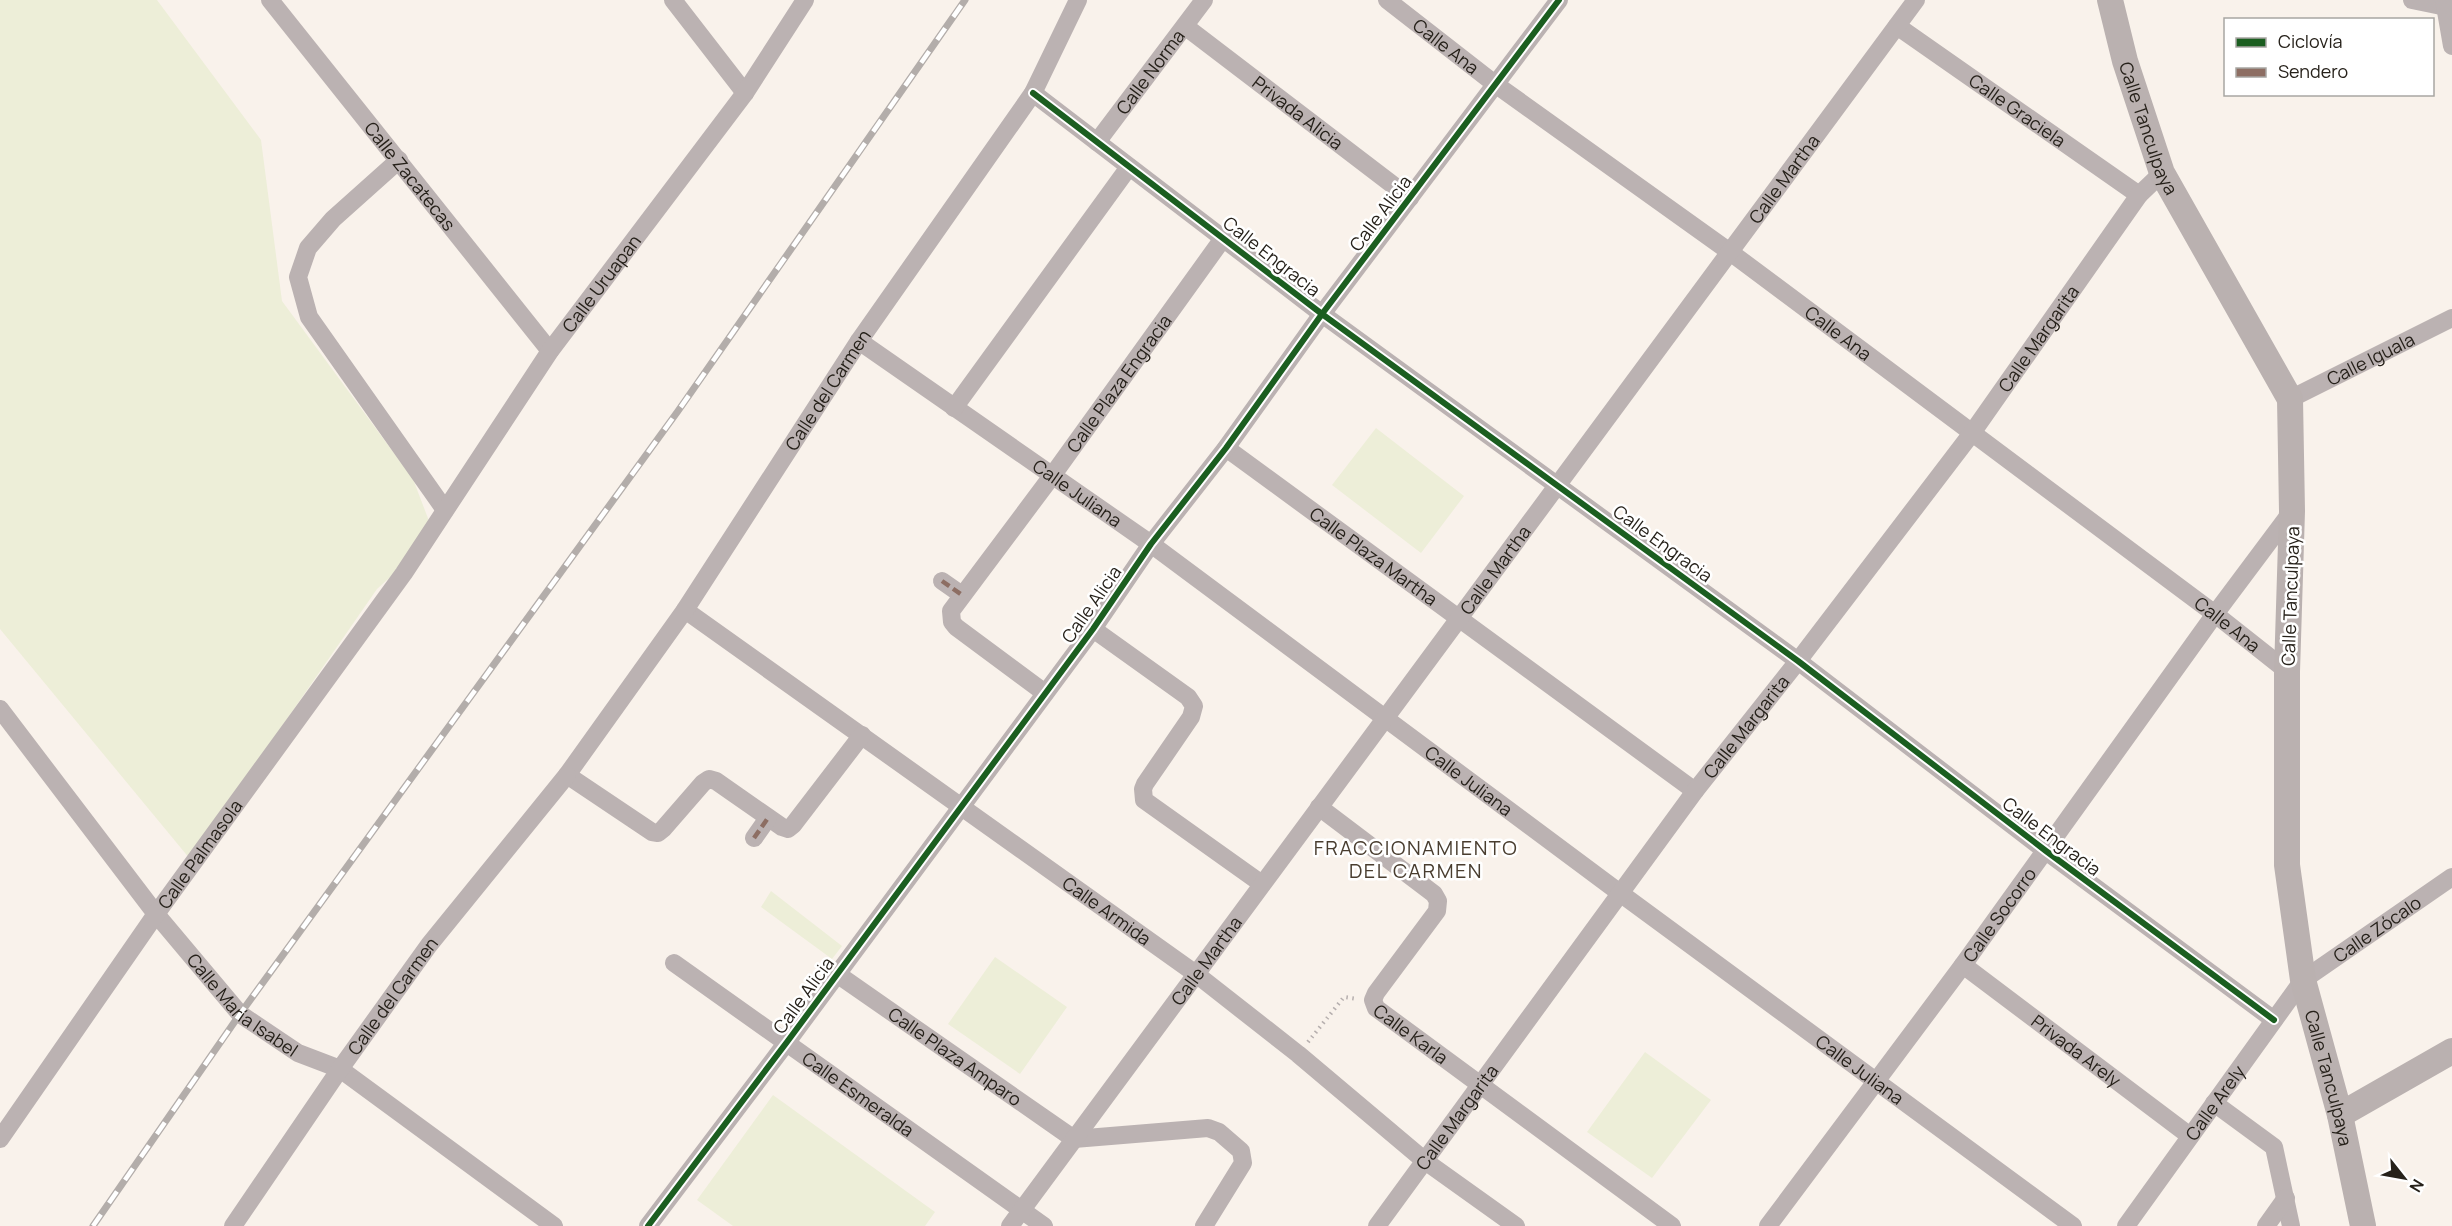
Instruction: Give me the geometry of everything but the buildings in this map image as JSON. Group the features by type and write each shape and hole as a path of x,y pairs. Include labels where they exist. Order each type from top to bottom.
{"street":[{"name":"Calle Zacatecas","path":"270,0 550,351"},
{"path":"673,0 745,93"},
{"name":"Calle Uruapan","path":"404,573 550,351 745,93 806,0"},
{"name":"Calle del Carmen","path":"233,1226 340,1069 429,945 568,774 685,610 859,341 1032,93 1078,0"},
{"name":"Calle Norma","path":"1097,142 1186,27 1204,0"},
{"name":"Calle Ana","path":"1387,0 1495,84 1730,252 2215,614 2287,671"},
{"name":"Calle Alicia","path":"648,1226 1093,629 1151,544 1226,448 1322,314 1559,0"},
{"name":"Calle Martha","path":"1010,1226 1916,0"},
{"name":"Calle Tanculpaya","path":"2110,0 2125,61 2162,173 2290,399 2292,511 2287,671 2288,865 2302,980 2340,1115 2362,1226"},
{"path":"2412,0 2445,4 2452,46"},
{"name":"Calle Graciela","path":"1897,26 2139,195"},
{"name":"Privada Alicia","path":"1186,27 1410,198"},
{"name":"Calle Engracia","path":"1032,93 1224,237 1322,314 1798,661 2046,851 2274,1020"},
{"path":"399,160 333,219 308,248 298,277 309,317 445,510"},
{"path":"954,408 1129,167"},
{"name":"Calle Margarita","path":"1377,1226 1695,791 1798,661 1972,433 2139,195 2162,173"},
{"name":"Calle Plaza Engracia","path":"1045,693 956,627 951,611 1052,476 1224,237"},
{"name":"Calle Iguala","path":"2290,399 2452,318"},
{"name":"Calle Juliana","path":"859,341 1151,544 2073,1226"},
{"name":"Calle Plaza Martha","path":"1226,448 1458,620 1695,791"},
{"name":"Calle Socorro","path":"1768,1226 1963,965 2215,614 2292,511"},
{"name":"Calle Palmasola","path":"0,1139 156,914 404,573"},
{"path":"942,580 962,595"},
{"name":"Calle Armida","path":"685,610 962,805 1196,974 1298,1054 1425,1161 1516,1226"},
{"path":"1093,629 1188,697 1194,706 1191,717 1145,784 1144,800 1262,884"},
{"name":"Calle María Isabel","path":"0,709 156,914 240,1014 298,1053 340,1069 554,1226"},
{"path":"568,774 652,832 663,829 709,779 788,829 794,825 862,735"},
{"name":"Calle Karla","path":"1319,807 1434,894 1438,901 1437,911 1376,993 1373,1000 1376,1008 1672,1226"},
{"path":"754,838 768,818"},
{"name":"Calle Zócalo","path":"2302,980 2452,877"},
{"name":"Calle Esmeralda","path":"674,963 1044,1226"},
{"name":"Privada Arely","path":"1963,965 2190,1136"},
{"name":"Calle Plaza Amparo","path":"837,974 1074,1140"},
{"name":"Calle Arely","path":"2126,1226 2302,980"},
{"path":"2340,1115 2452,1051"},
{"path":"2214,1103 2274,1148 2291,1226"},
{"path":"1074,1140 1208,1128 1219,1132 1241,1150 1243,1162 1204,1226"},
{"path":"2266,1226 2286,1198"}],"path":[{"path":"1298,1054 1344,997 1373,1000"}],"green space":[{"path":"0,0 157,0 261,140 282,301 413,479 429,521 408,561 377,589 190,859 0,629"},
{"path":"1376,428 1464,496 1421,553 1332,485"},
{"path":"771,891 842,946 832,959 761,907"},
{"path":"995,957 1067,1007 1020,1074 948,1024"},
{"path":"1645,1052 1711,1100 1652,1178 1587,1132"},
{"path":"773,1095 935,1212 925,1226 733,1226 697,1200"}],"railway":[{"path":"93,1226 240,1014 678,411 965,0"}],"marked path":[{"path":"942,581 962,595"},
{"path":"754,838 768,818"}],"cycle path":[{"path":"648,1226 1093,629 1151,544 1226,448 1322,314 1559,0"},
{"path":"1033,93 1322,314 1798,661 2046,851 2274,1020"}],"district":[{"name":"FRACCIONAMIENTO DEL CARMEN","path":"1416,858"}]}
